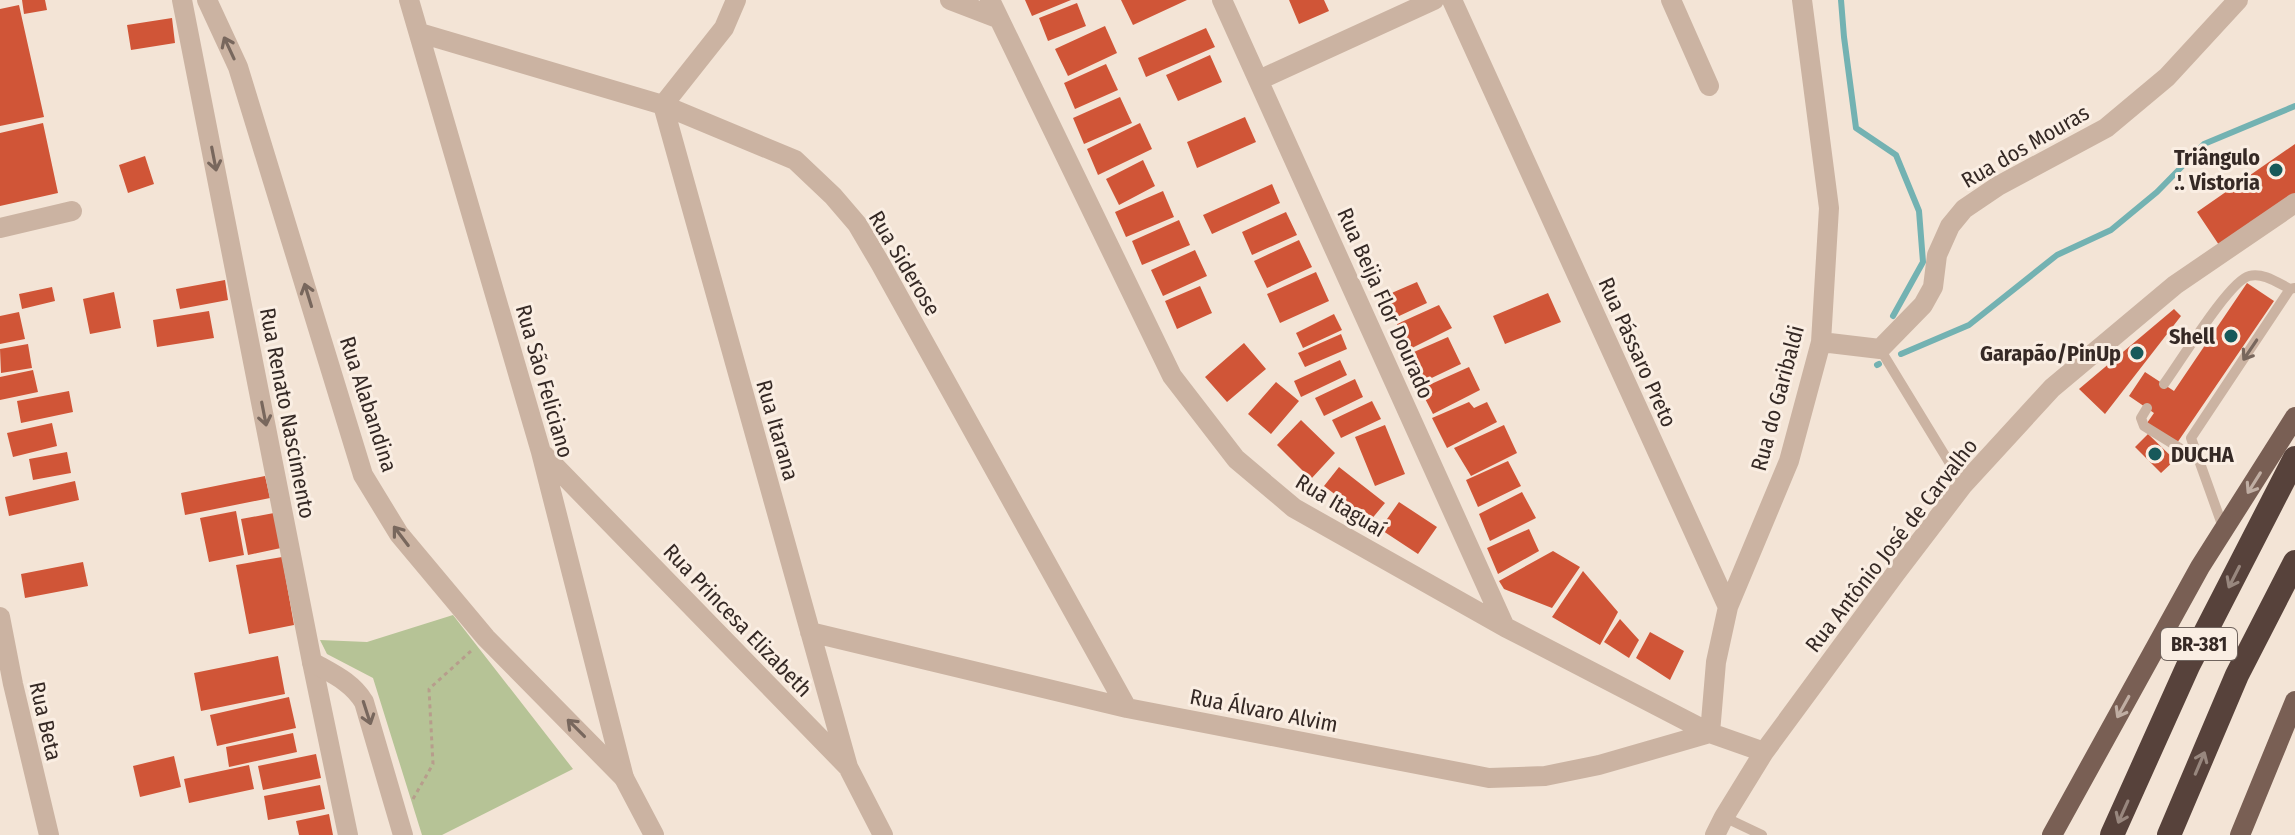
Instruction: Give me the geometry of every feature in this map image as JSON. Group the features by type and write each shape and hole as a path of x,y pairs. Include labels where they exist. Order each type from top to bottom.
{"highway":[{"name":"BR-381","path":"2112,835 2188,666 2295,458"},
{"name":"BR-381","path":"2169,835 2237,675 2295,562"}],"main road":[{"path":"2057,826 2200,567 2295,417"},
{"path":"2240,835 2295,701"}],"street":[{"name":"Rua Renato Nascimento","path":"182,0 348,835"},
{"name":"Rua Alabandina","path":"207,0 238,67 363,475 399,534 486,638 624,778 654,835"},
{"name":"Rua São Feliciano","path":"409,0 541,452 624,778"},
{"path":"663,105 724,28 736,0"},
{"path":"950,0 994,9"},
{"name":"Rua Beija Flor Dourado","path":"1222,0 1505,627"},
{"path":"1259,80 1434,0"},
{"name":"Rua Pássaro Preto","path":"1452,0 1728,607"},
{"path":"1671,0 1709,86"},
{"name":"Rua do Garibaldi","path":"1728,607 1789,461 1821,342 1829,208 1802,0"},
{"name":"Rua dos Mouras","path":"1880,349 1923,305 1933,287 1937,255 1950,226 1964,209 1998,186 2106,128 2167,77 2238,0"},
{"name":"Rua Itaguaí","path":"994,9 1172,376 1236,459 1294,508 1505,627 1710,733 1764,752"},
{"name":"Rua Siderose","path":"420,33 663,105 795,160 857,224 1127,708"},
{"name":"Rua Itarana","path":"663,105 848,767"},
{"name":"Rua Antônio José de Carvalho","path":"1720,826 1764,752 1963,485 2052,388 2175,285 2295,203"},
{"path":"0,228 72,211"},
{"path":"1821,342 1880,349"},
{"name":"Rua Princesa Elizabeth","path":"541,452 848,767 883,835"},
{"path":"1710,733 1716,662 1728,607"},
{"name":"Rua Beta","path":"0,617 6,685 49,835"},
{"name":"Rua Álvaro Alvim","path":"810,632 1127,708 1489,778 1558,774 1710,733"},
{"path":"312,662 347,681 364,702 401,829"}],"lane":[{"path":"2164,384 2230,290 2247,276 2260,275 2292,288 2191,438 2224,531"},
{"path":"1880,349 1963,485"},
{"path":"2147,408 2141,418 2144,426 2199,460"},
{"path":"1720,826 1762,835"},
{"path":"2042,835 2057,826"}],"path":[{"path":"401,829 433,764 429,689 486,638"}],"green space":[{"path":"453,615 573,769 442,835 422,835 373,678 327,654 320,640 367,642"}],"building":[{"path":"22,0 45,0 47,10 24,14"},
{"path":"1025,0 1071,0 1032,16"},
{"path":"1121,0 1187,0 1133,25"},
{"path":"1289,0 1324,0 1329,11 1299,24"},
{"path":"1077,3 1086,26 1048,41 1039,18"},
{"path":"19,5 44,117 0,126 0,9"},
{"path":"172,18 175,43 131,50 127,25"},
{"path":"1105,26 1117,53 1068,76 1055,49"},
{"path":"1206,28 1215,47 1146,77 1138,58"},
{"path":"1210,55 1222,82 1178,101 1166,75"},
{"path":"1106,64 1118,90 1075,109 1064,83"},
{"path":"1120,97 1132,123 1084,144 1073,118"},
{"path":"1245,117 1256,142 1197,168 1187,142"},
{"path":"43,123 58,193 0,206 0,133"},
{"path":"1140,123 1152,149 1098,175 1087,149"},
{"name":"Triângulo .'. Vistoria","path":"2295,144 2295,196 2221,248 2197,212"},
{"path":"145,156 154,184 128,193 119,165"},
{"path":"1143,160 1155,186 1119,205 1106,179"},
{"path":"1272,184 1280,203 1212,234 1203,215"},
{"path":"1163,191 1174,217 1126,237 1115,212"},
{"path":"1286,212 1297,235 1252,255 1242,232"},
{"path":"1179,220 1190,245 1142,265 1132,241"},
{"path":"1299,240 1312,267 1267,288 1254,261"},
{"path":"1195,250 1207,276 1163,296 1151,270"},
{"path":"1316,272 1329,301 1280,323 1267,294"},
{"path":"225,280 228,300 180,309 176,289"},
{"path":"1417,282 1427,303 1397,317 1387,295"},
{"name":"Shell","path":"2247,283 2274,301 2177,443 2147,423 2154,413 2129,396 2145,372 2174,391"},
{"path":"1200,286 1212,313 1177,329 1165,301"},
{"path":"52,287 55,301 22,309 19,294"},
{"path":"114,292 121,328 90,334 83,299"},
{"path":"1548,293 1561,322 1505,344 1493,316"},
{"path":"1439,305 1452,328 1410,349 1397,324"},
{"name":"Garapão/PinUp","path":"2174,309 2181,316 2105,414 2079,389"},
{"path":"209,311 214,338 157,347 153,320"},
{"path":"19,312 25,339 0,344 0,316"},
{"path":"1334,314 1342,330 1303,348 1296,333"},
{"path":"1341,334 1347,349 1305,367 1298,353"},
{"path":"1448,337 1461,364 1419,384 1407,355"},
{"path":"1244,343 1266,369 1227,402 1205,377"},
{"path":"28,344 32,368 1,373 0,349"},
{"path":"1340,360 1347,375 1301,397 1294,381"},
{"path":"1469,367 1480,390 1433,414 1420,389"},
{"path":"33,370 38,392 0,400 0,377"},
{"path":"1355,379 1363,397 1324,416 1315,398"},
{"path":"1276,382 1299,401 1271,434 1248,414"},
{"path":"69,391 73,412 21,423 17,401"},
{"path":"1372,401 1381,419 1341,438 1332,420"},
{"path":"1469,402 1474,408 1487,402 1497,422 1447,448 1432,418"},
{"path":"1301,420 1335,453 1311,479 1277,445"},
{"path":"52,423 57,446 13,457 7,433"},
{"path":"1385,425 1405,474 1375,486 1355,437"},
{"path":"1504,425 1517,453 1471,476 1454,448"},
{"name":"DUCHA","path":"2148,434 2175,460 2161,473 2135,447"},
{"path":"67,452 71,473 33,480 29,459"},
{"path":"1508,461 1521,486 1478,507 1466,480"},
{"path":"1339,467 1385,503 1370,521 1324,486"},
{"path":"265,476 270,498 185,515 181,493"},
{"path":"75,481 79,500 9,516 5,497"},
{"path":"1522,492 1536,518 1490,541 1479,514"},
{"path":"1399,502 1437,527 1418,554 1380,529"},
{"path":"236,511 244,555 209,562 200,518"},
{"path":"274,513 281,548 248,555 241,519"},
{"path":"1529,529 1539,551 1498,574 1487,548"},
{"path":"1553,551 1580,567 1552,608 1504,589 1499,581"},
{"path":"282,557 294,625 249,634 236,565"},
{"path":"83,562 88,586 25,598 21,574"},
{"path":"1583,571 1618,612 1600,645 1552,617"},
{"path":"1620,619 1639,640 1629,658 1604,642"},
{"path":"1650,632 1684,651 1670,680 1636,658"},
{"path":"278,656 285,694 201,711 194,673"},
{"path":"289,697 296,728 217,746 210,715"},
{"path":"293,733 297,752 229,767 226,747"},
{"path":"316,754 321,778 263,790 258,766"},
{"path":"174,756 181,787 140,797 133,766"},
{"path":"249,765 254,789 189,803 184,779"},
{"path":"320,785 325,809 268,820 264,796"},
{"path":"329,814 333,835 299,835 296,821"}],"waterway":[{"path":"1841,0 1856,128 1896,155 1919,211 1923,262 1893,316"},
{"path":"1901,354 1969,325 2057,255 2111,230 2157,192 2204,144 2295,106"}],"place":[{"name":"Triângulo .'. Vistoria","path":"2276,170"},
{"name":"Shell","path":"2231,336"},
{"name":"Garapão/PinUp","path":"2137,353"},
{"name":"DUCHA","path":"2155,454"}]}
